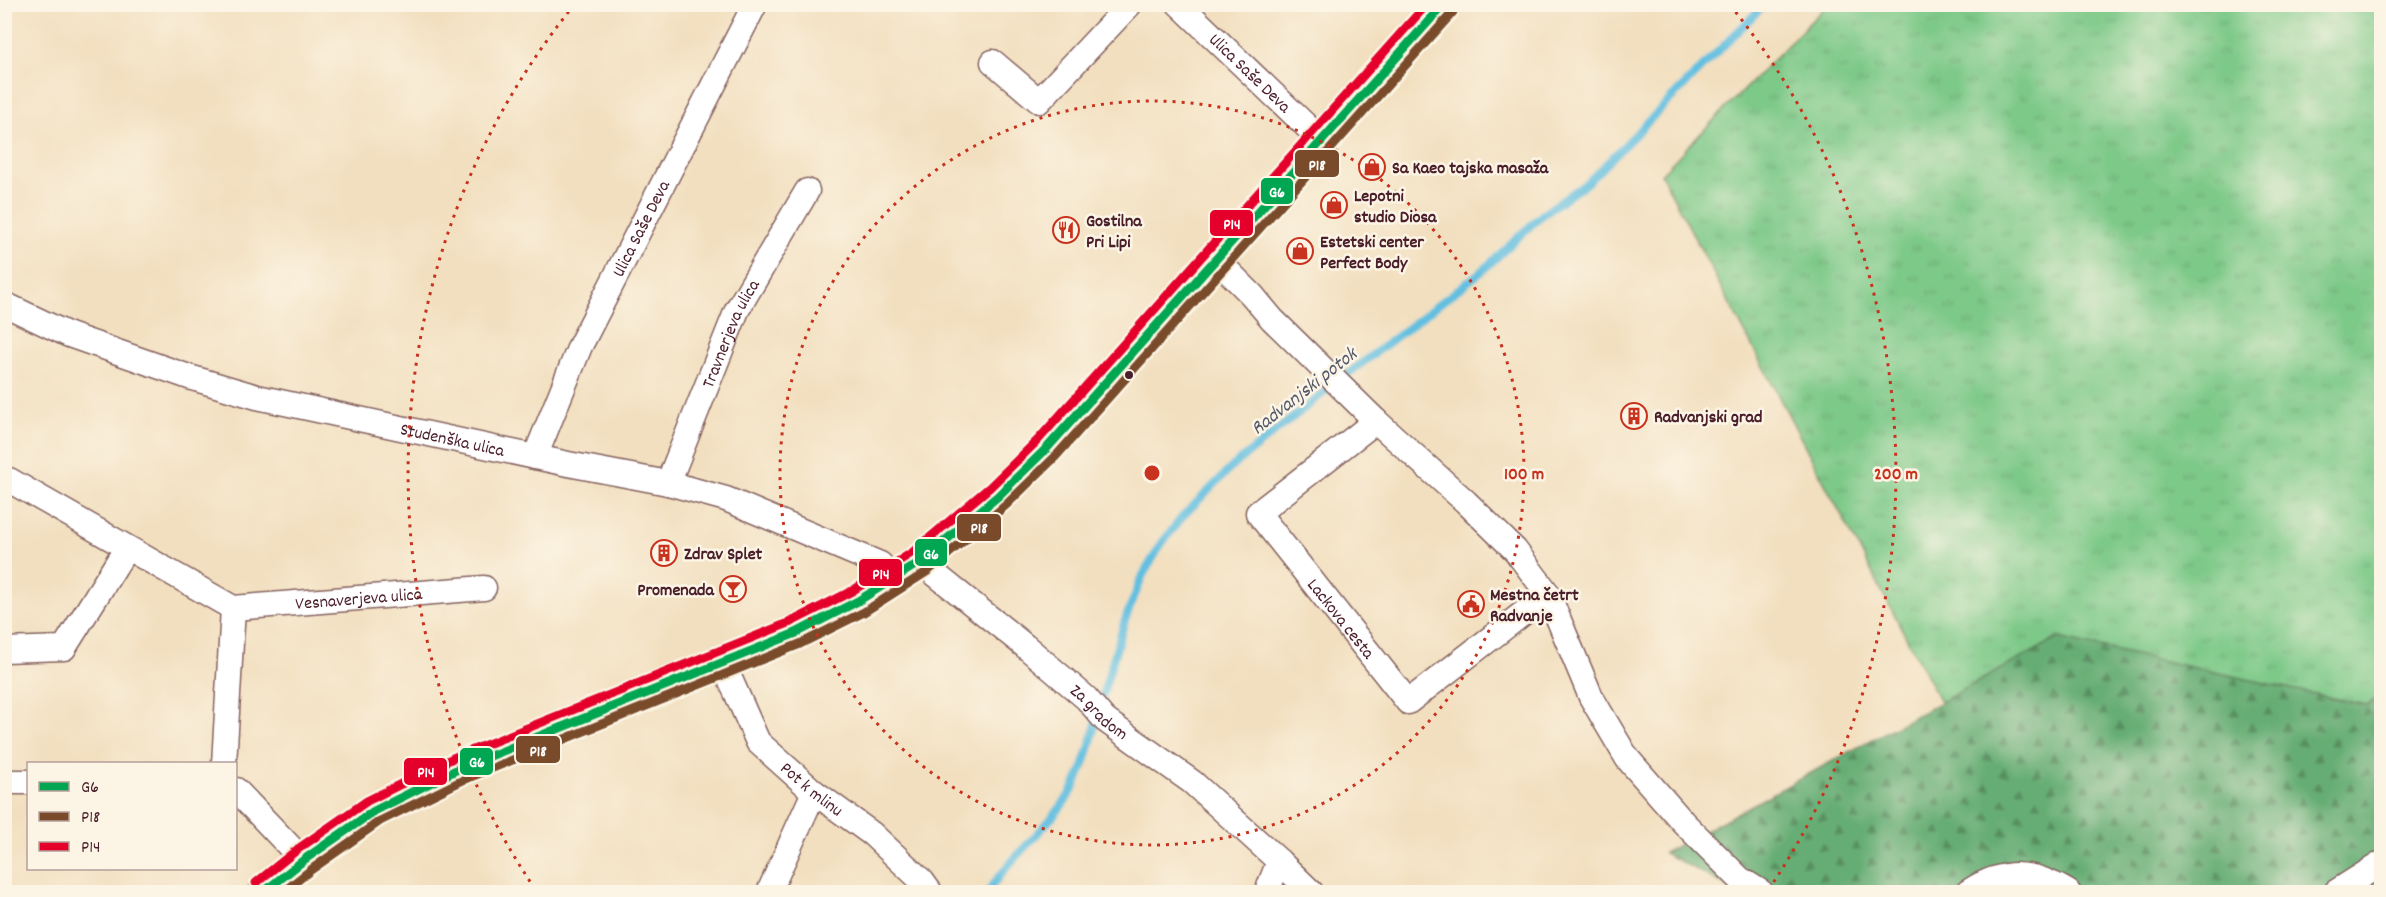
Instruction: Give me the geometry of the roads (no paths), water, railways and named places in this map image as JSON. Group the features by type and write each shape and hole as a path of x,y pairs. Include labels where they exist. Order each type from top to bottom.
{"street":[{"name":"Ulica Saše Deva","path":"535,457 580,346 755,4"},
{"path":"993,62 1039,101 1130,4"},
{"name":"Ulica Saše Deva","path":"1179,4 1322,141"},
{"path":"264,892 305,859 374,811 458,769 796,633 858,601 920,562 999,496 1047,448 1444,4"},
{"name":"Travnerjeva ulica","path":"668,483 737,309 807,191"},
{"path":"1216,260 1376,421 1466,502 1515,550 1548,594 1591,697 1627,758 1683,822 1740,879 1761,892"},
{"name":"Studenška ulica","path":"4,304 69,335 257,397 668,483 726,500 880,564 894,578"},
{"name":"Lackova cesta","path":"1376,421 1258,513 1408,702 1548,594"},
{"path":"9,480 126,549 233,608 224,762"},
{"path":"4,650 64,648 126,549"},
{"name":"Za gradom","path":"920,562 1086,698 1105,720 1192,782 1311,892"},
{"name":"Vesnaverjeva ulica","path":"233,608 484,588"},
{"name":"Pot k mlinu","path":"723,663 758,742 814,792 872,834 922,881 930,892"},
{"path":"4,782 27,782"},
{"path":"237,791 292,850 305,859"},
{"path":"769,892 814,792"},
{"path":"1267,892 1279,861"},
{"path":"2336,892 2382,863"},
{"path":"1968,892 1983,882 2027,874 2046,880 2068,892"}],"waterway":[{"name":"Radvanjski potok","path":"1099,707 1125,620 1143,575 1162,543 1183,516 1234,465 1482,271 1543,214 1588,182 1765,4"},
{"name":"Radvanjski potok","path":"988,892 1004,870 1051,819 1074,788 1091,743 1097,719"}],"place":[{"name":"Sa Kaeo tajska masaža","path":"1372,167"},
{"name":"Lepotni studio Diosa","path":"1334,205"},
{"name":"Gostilna Pri Lipi","path":"1066,230"},
{"name":"Estetski center Perfect Body","path":"1300,251"},
{"name":"Radvanjski grad","path":"1634,416"},
{"name":"Zdrav Splet","path":"664,553"},
{"name":"Promenada","path":"733,589"},
{"name":"Mestna četrt Radvanje","path":"1471,604"}]}
